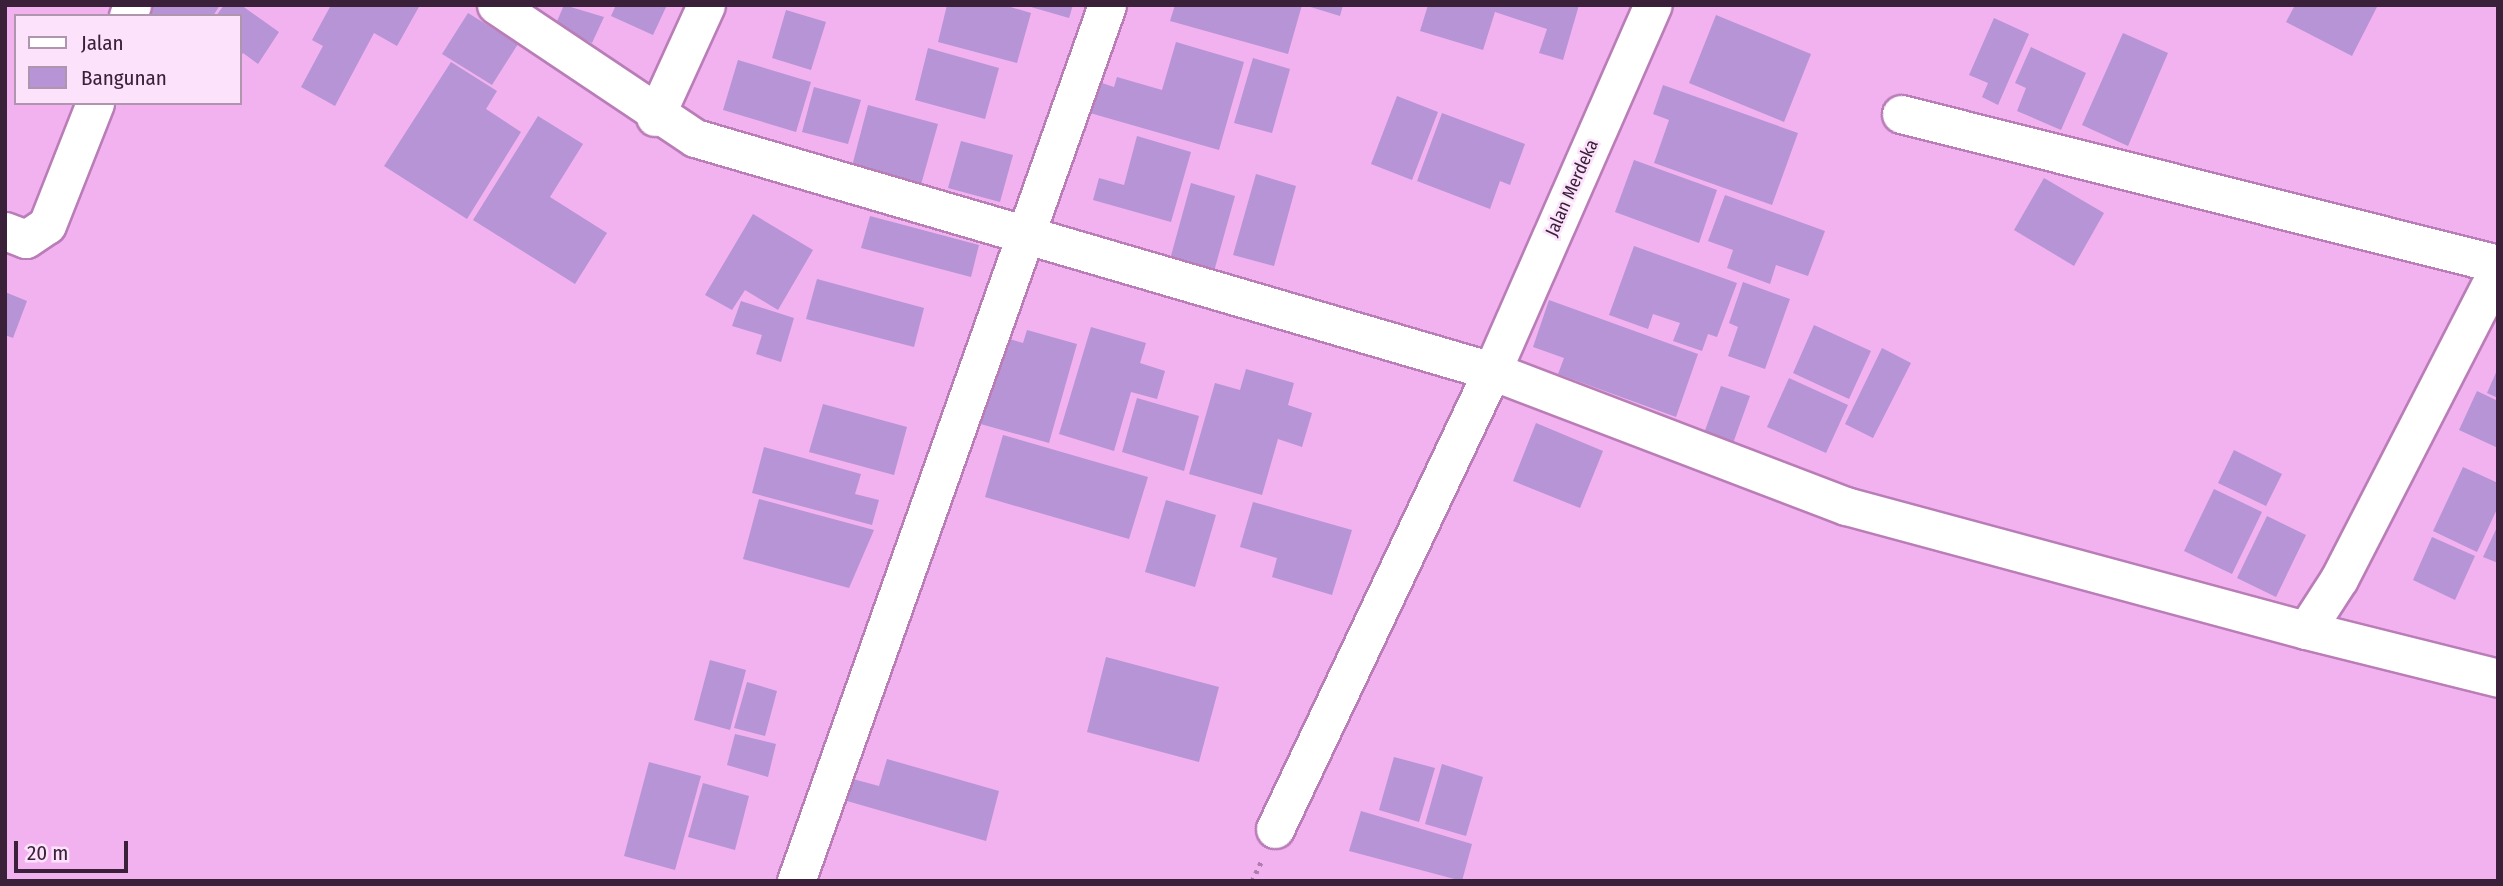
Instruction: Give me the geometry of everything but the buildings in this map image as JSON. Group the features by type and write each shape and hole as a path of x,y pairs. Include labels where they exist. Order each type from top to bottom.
{"street":[{"path":"496,5 655,117 695,138 1021,237 1492,371 1846,506 2306,630 2498,678"},
{"path":"655,117 706,5"},
{"path":"796,881 1021,237 1107,5"},
{"name":"Jalan Merdeka","path":"1275,829 1492,371 1653,5"},
{"path":"5,231 26,239 47,225 94,105"},
{"path":"1901,114 2498,264"},
{"path":"2306,630 2339,579 2498,270"}]}
